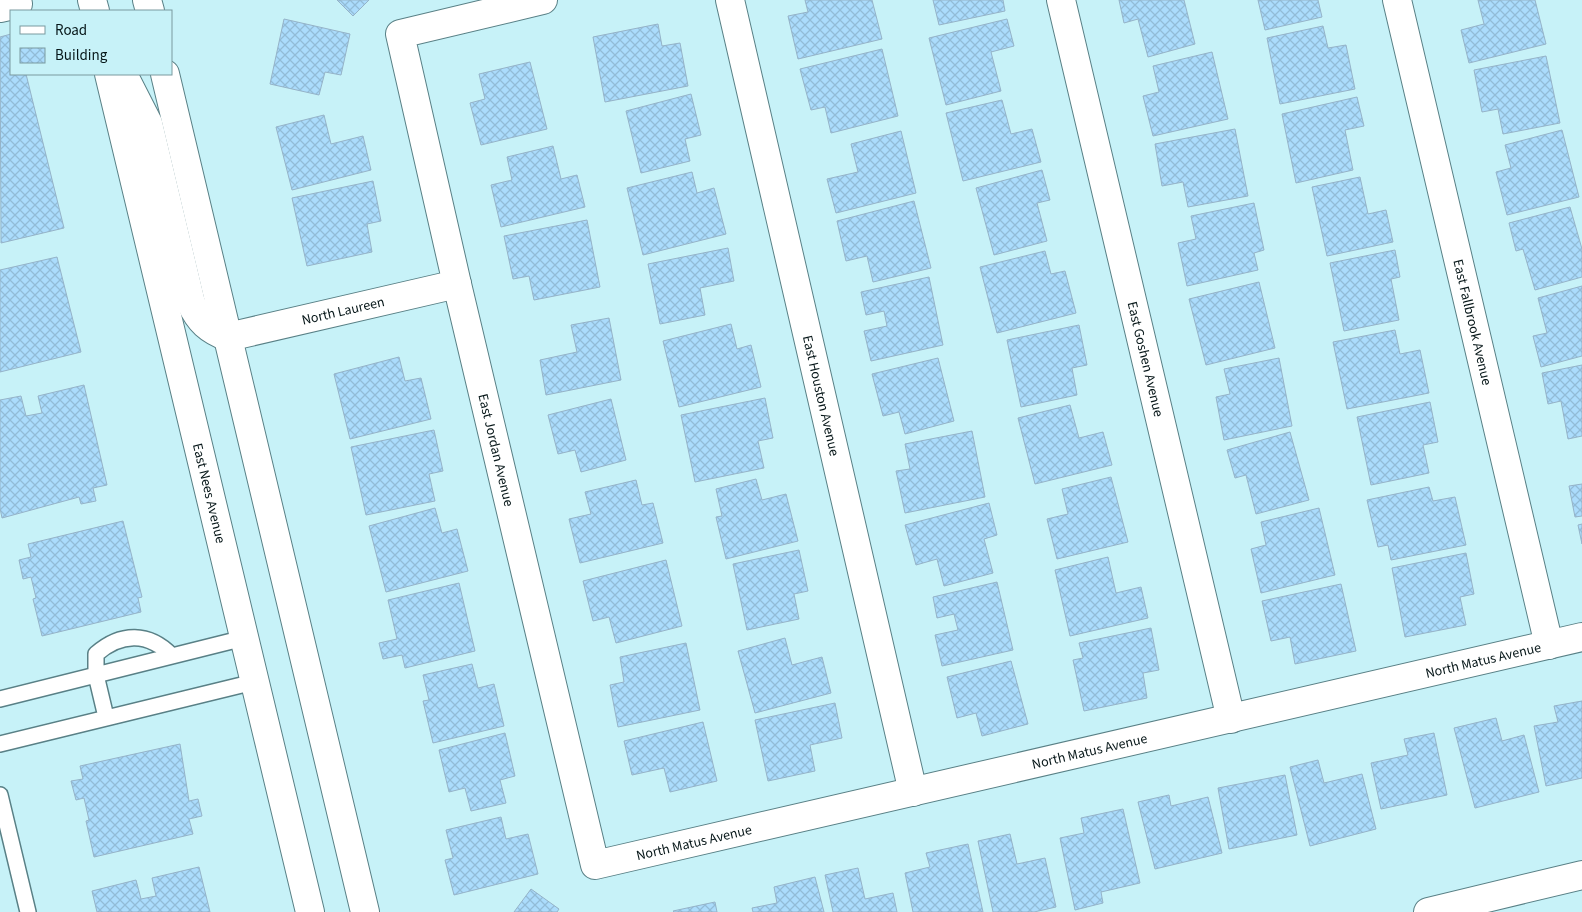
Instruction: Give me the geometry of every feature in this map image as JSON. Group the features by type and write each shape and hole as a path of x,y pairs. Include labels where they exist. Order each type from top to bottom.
{"street":[{"name":"East Jordan Avenue","path":"543,0 400,34 457,284 595,866"},
{"name":"East Houston Avenue","path":"730,0 913,792"},
{"name":"East Goshen Avenue","path":"1061,0 1231,719"},
{"name":"East Fallbrook Avenue","path":"1397,0 1549,645"},
{"name":"East Nees Avenue","path":"109,75 310,912"},
{"path":"124,75 148,123 191,303 203,324 214,332 228,336"},
{"path":"165,75 365,912"},
{"name":"North Laureen","path":"228,336 457,284"},
{"name":"North Matus Avenue","path":"595,866 1582,637"},
{"path":"1428,912 1582,875"},
{"path":"1470,912 1513,892"}],"lane":[{"path":"106,717 96,675 96,654 105,646 122,639 141,637 160,644 172,656"},
{"path":"0,698 244,638"},
{"path":"0,744 254,682"},
{"path":"0,795 28,912"}],"building":[{"path":"337,0 369,0 353,16"},
{"path":"805,0 872,0 882,39 798,59 788,16 808,12"},
{"path":"933,0 1003,0 1005,11 939,25"},
{"path":"1119,0 1184,0 1195,44 1148,57 1138,19 1124,23"},
{"path":"1258,0 1318,0 1322,17 1265,30"},
{"path":"1478,0 1535,0 1546,44 1469,63 1461,30 1484,24"},
{"path":"284,19 350,34 341,75 325,72 319,95 270,84"},
{"path":"1007,19 1014,46 991,52 1001,91 946,105 929,38"},
{"path":"658,24 662,46 680,43 688,86 605,102 593,37"},
{"path":"1323,26 1328,48 1346,45 1355,89 1280,104 1267,38"},
{"path":"10,34 10,75 26,75 64,228 1,243 0,37"},
{"path":"882,49 898,116 831,133 825,107 811,110 800,69"},
{"path":"1212,52 1228,119 1153,136 1143,96 1159,92 1153,66"},
{"path":"1546,56 1560,123 1503,134 1498,109 1482,112 1474,70"},
{"path":"530,62 547,129 481,145 470,103 485,99 479,74"},
{"path":"691,94 701,135 685,139 690,161 641,173 626,111"},
{"path":"1357,97 1364,126 1345,130 1353,170 1296,183 1282,114"},
{"path":"1002,100 1011,134 1032,129 1041,162 963,181 946,113"},
{"path":"324,115 331,144 363,136 371,170 292,190 276,127"},
{"path":"1235,129 1248,196 1188,207 1183,182 1162,186 1155,144"},
{"path":"1562,130 1579,197 1507,215 1496,172 1511,168 1505,145"},
{"path":"901,131 916,193 836,213 827,179 858,172 851,144"},
{"path":"553,146 561,179 577,175 585,207 501,227 491,185 512,180 507,157"},
{"path":"1042,170 1050,200 1037,203 1047,241 994,255 976,188"},
{"path":"692,172 697,193 714,188 726,234 643,255 627,188"},
{"path":"1360,177 1368,214 1386,210 1393,242 1327,256 1312,187"},
{"path":"373,181 381,221 367,224 372,252 307,266 292,198"},
{"path":"914,201 931,268 873,282 867,256 846,261 837,221"},
{"path":"1254,203 1264,250 1254,253 1258,270 1187,286 1178,243 1196,239 1191,216"},
{"path":"1570,207 1582,249 1582,277 1535,290 1523,249 1516,251 1509,223"},
{"path":"587,220 600,287 534,300 529,276 513,279 504,236"},
{"path":"728,248 734,281 700,288 705,315 660,324 648,264"},
{"path":"1395,250 1400,277 1391,279 1399,320 1344,331 1330,263"},
{"path":"1045,251 1051,274 1065,271 1076,313 997,333 980,267"},
{"path":"57,257 81,352 0,372 0,270"},
{"path":"929,277 943,345 871,361 864,331 887,326 884,311 866,315 861,292"},
{"path":"1259,282 1275,348 1206,365 1189,299"},
{"path":"1582,286 1582,356 1541,367 1533,336 1547,333 1538,298"},
{"path":"609,318 621,380 546,395 540,360 577,352 571,325"},
{"path":"731,324 737,349 751,345 761,387 679,407 663,341"},
{"path":"1079,325 1087,365 1072,368 1077,395 1021,407 1007,340"},
{"path":"1395,330 1400,354 1420,350 1429,393 1347,409 1333,342"},
{"path":"399,357 405,381 421,378 431,419 350,439 334,374"},
{"path":"938,358 954,421 905,434 899,412 883,416 872,374"},
{"path":"1279,358 1292,426 1224,440 1216,397 1230,394 1224,369"},
{"path":"1582,365 1582,436 1568,439 1561,401 1548,404 1542,373"},
{"path":"84,385 107,485 93,488 96,501 81,504 79,497 2,518 0,508 0,400 21,396 26,416 42,413 38,396"},
{"path":"765,398 773,438 758,441 764,468 695,482 681,415"},
{"path":"611,399 626,460 581,472 575,450 558,454 548,415"},
{"path":"1430,402 1438,442 1423,445 1429,473 1371,485 1357,417"},
{"path":"1070,405 1079,438 1103,432 1112,465 1035,484 1018,418"},
{"path":"434,430 443,471 429,474 435,501 366,515 351,447"},
{"path":"972,431 985,497 905,513 896,471 910,469 905,444"},
{"path":"1290,432 1309,500 1256,514 1246,475 1235,478 1227,450"},
{"path":"1111,477 1128,542 1057,559 1047,519 1068,514 1062,489"},
{"path":"756,479 762,500 786,494 798,541 726,559 716,517 722,516 716,489"},
{"path":"636,480 642,505 653,503 663,543 580,563 569,519 591,514 585,492"},
{"path":"1582,484 1582,516 1575,517 1569,486"},
{"path":"1429,487 1433,501 1455,497 1466,545 1391,560 1388,545 1378,547 1367,500"},
{"path":"989,503 997,535 984,539 993,573 944,586 937,559 916,565 905,525"},
{"path":"435,508 442,533 457,529 468,571 386,592 369,526"},
{"path":"1319,508 1335,575 1261,593 1251,549 1266,545 1261,522"},
{"path":"123,521 142,597 138,598 141,612 42,636 33,599 36,598 31,577 23,579 19,560 31,557 28,544"},
{"path":"1582,524 1582,544 1578,525"},
{"path":"799,550 808,591 794,594 799,619 747,630 733,564"},
{"path":"1466,553 1474,594 1460,597 1466,625 1405,637 1392,568"},
{"path":"1108,557 1116,593 1141,587 1148,618 1070,636 1055,570"},
{"path":"666,560 682,626 616,643 609,617 593,621 583,581"},
{"path":"997,582 1013,650 942,666 935,635 958,630 954,614 937,618 933,597"},
{"path":"459,583 475,651 405,668 402,655 383,659 379,643 397,639 388,600"},
{"path":"1341,584 1356,651 1295,664 1290,637 1271,641 1262,601"},
{"path":"1151,628 1159,670 1143,673 1147,698 1084,711 1073,660 1083,658 1079,643"},
{"path":"785,638 792,665 822,657 831,693 755,713 738,651"},
{"path":"686,643 700,710 618,727 610,685 624,682 620,657"},
{"path":"1011,661 1028,724 982,736 976,713 957,718 947,677"},
{"path":"472,664 478,688 494,684 504,726 433,743 423,701 429,700 423,675"},
{"path":"1582,701 1582,778 1546,786 1534,726 1558,722 1554,706"},
{"path":"835,703 842,738 810,745 815,771 768,781 755,720"},
{"path":"1496,718 1502,741 1524,735 1539,792 1475,808 1454,728"},
{"path":"703,722 717,781 670,792 664,768 632,775 624,741"},
{"path":"505,733 515,776 500,780 506,803 471,811 465,788 449,792 439,750"},
{"path":"1434,733 1447,795 1381,809 1371,763 1408,755 1404,739"},
{"path":"180,744 189,801 198,799 202,816 189,819 193,834 94,857 86,821 89,820 84,798 76,800 71,781 83,779 80,766"},
{"path":"1318,760 1324,783 1362,774 1376,829 1310,846 1290,767"},
{"path":"1285,775 1297,835 1229,849 1218,788"},
{"path":"1169,795 1171,806 1208,797 1222,853 1155,869 1138,802"},
{"path":"1123,809 1140,883 1101,892 1103,903 1075,910 1060,838 1084,833 1081,818"},
{"path":"501,817 506,839 528,834 538,874 454,895 445,860 453,858 446,830"},
{"path":"1010,834 1017,864 1045,858 1056,907 1034,912 993,912 978,841"},
{"path":"968,844 983,912 913,912 905,873 930,867 926,853"},
{"path":"199,867 210,912 97,912 92,891 136,880 141,899 156,896 152,878"},
{"path":"858,868 865,899 893,893 897,912 833,912 825,875"},
{"path":"815,877 824,912 753,912 752,908 777,903 774,887"},
{"path":"531,889 559,909 557,912 514,912"},
{"path":"715,902 717,912 673,911"}]}
